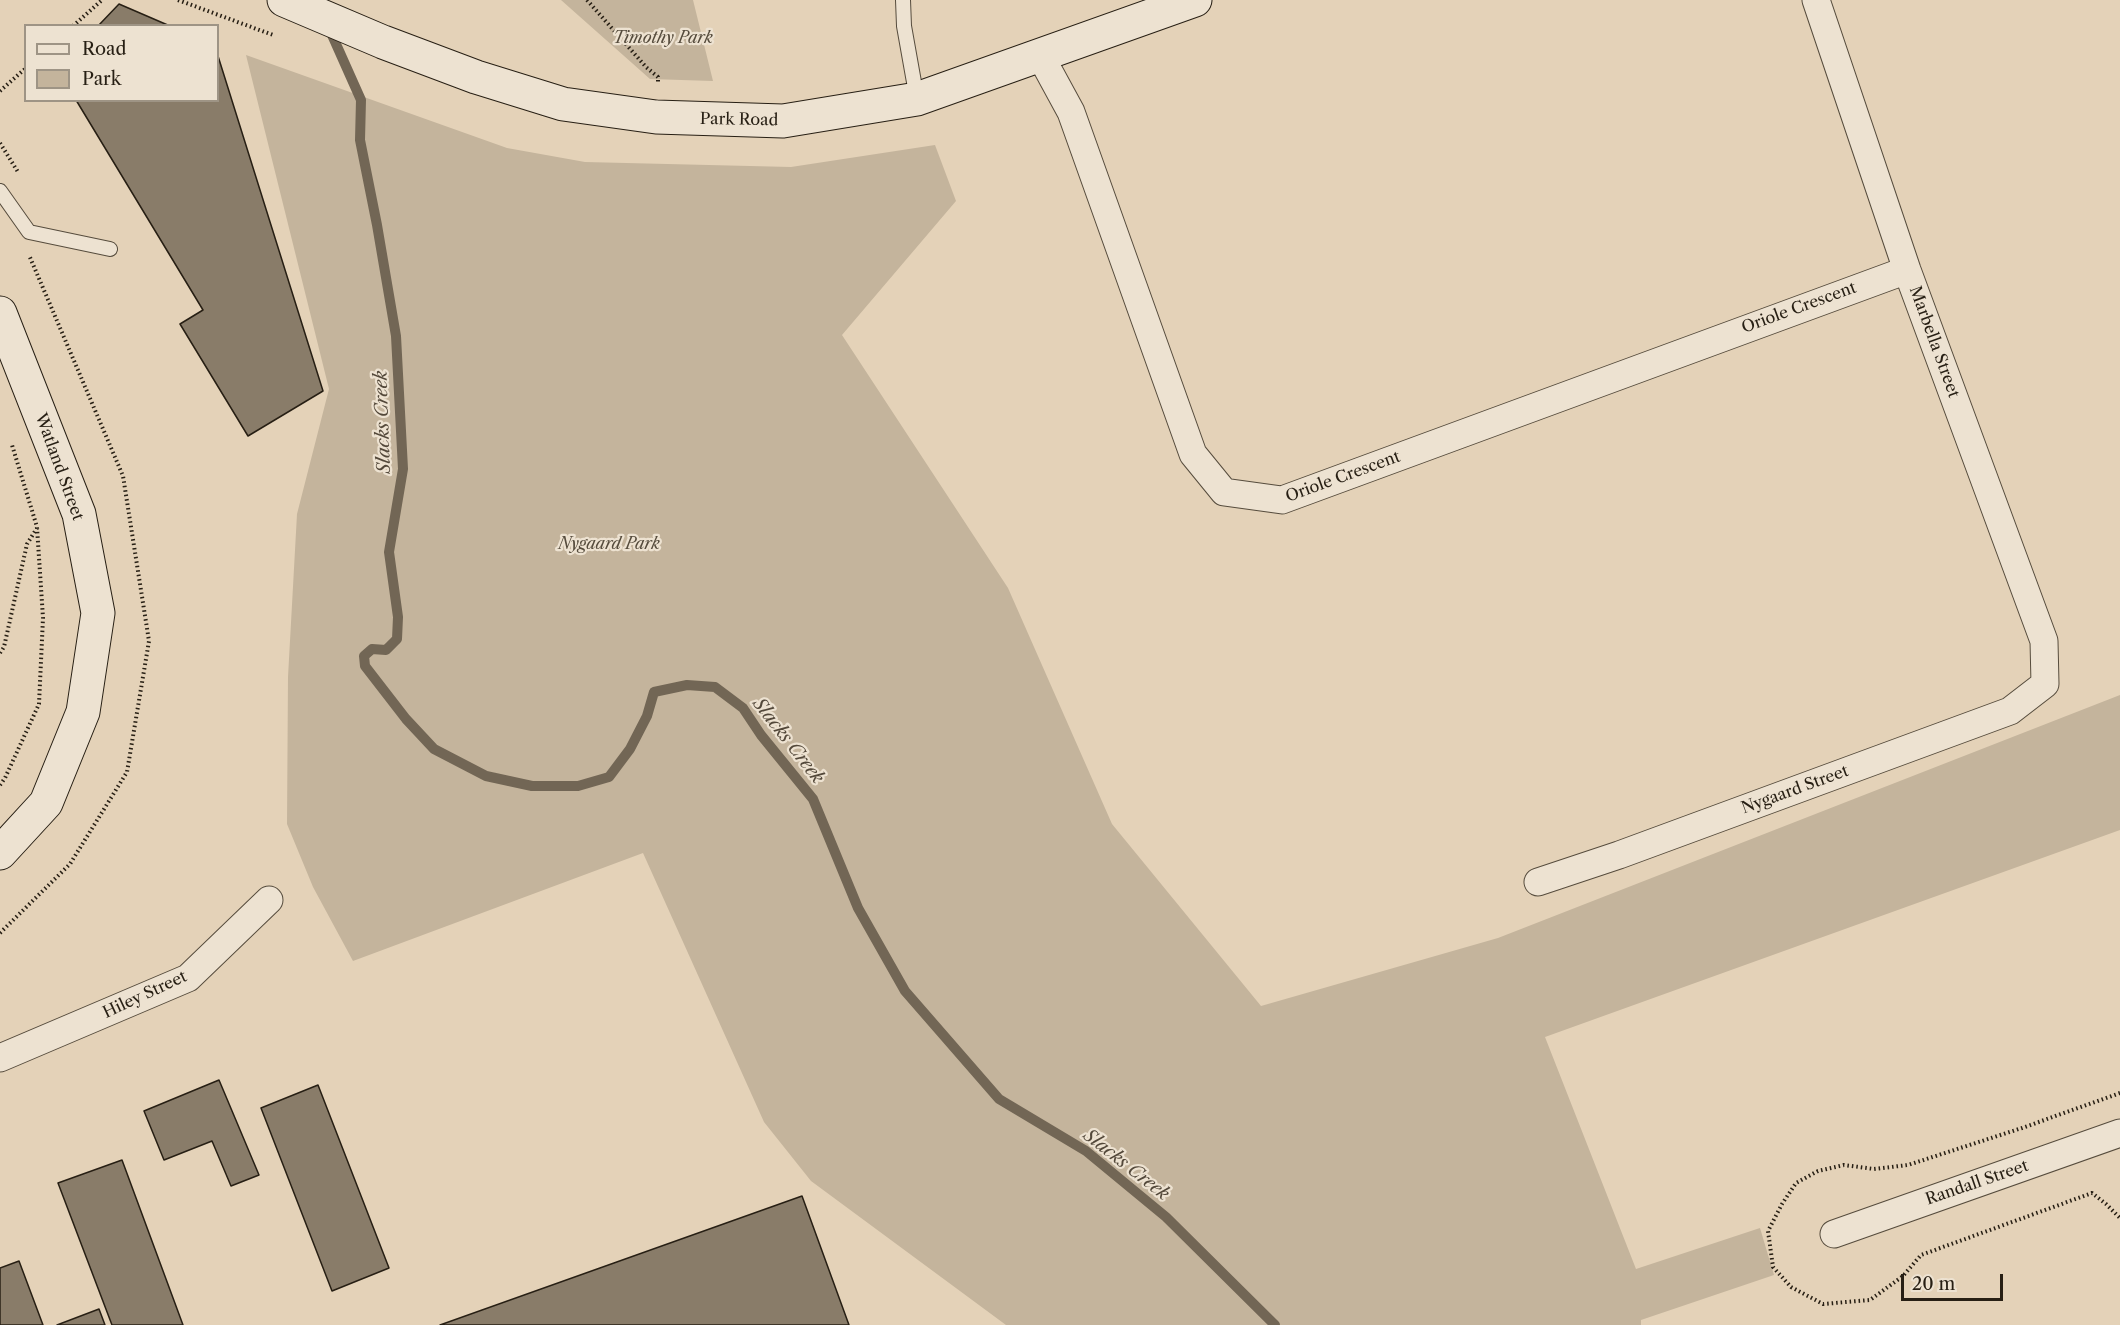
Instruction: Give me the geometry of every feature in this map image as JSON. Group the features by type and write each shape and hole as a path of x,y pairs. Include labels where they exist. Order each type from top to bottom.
{"street":[{"name":"Park Road","path":"284,0 383,42 476,77 563,104 656,117 783,121 917,99 1195,0"},
{"name":"Marbella Street","path":"1816,0 1907,270 2044,641 2044,684"},
{"name":"Oriole Crescent","path":"1040,55 1071,112 1193,454 1224,492 1282,500 1907,270"},
{"name":"Watland Street","path":"0,313 79,514 98,613 83,712 46,803 0,853"},
{"name":"Nygaard Street","path":"1538,882 1619,855 2010,711 2044,684"},
{"name":"Hiley Street","path":"0,1058 188,978 269,900"},
{"name":"Randall Street","path":"1833,1234 2120,1133"}],"lane":[{"path":"903,0 904,27 917,99"},
{"path":"0,191 28,232 110,249"}],"path":[{"path":"76,24 102,0"},
{"path":"178,0 281,38"},
{"path":"586,0 646,67 658,76 656,117"},
{"path":"0,91 24,70"},
{"path":"0,785 39,704 43,618 37,527 10,437"},
{"path":"0,653 4,647 27,544 37,527"}],"green space":[{"name":"Timothy Park","path":"561,0 693,0 713,81 650,79"},
{"name":"Nygaard Park","path":"246,55 507,148 585,162 791,167 935,145 956,201 842,335 1008,588 1112,824 1261,1006 1498,938 2120,695 2120,830 1545,1037 1636,1269 1760,1228 1774,1275 1641,1320 1641,1325 1006,1325 811,1181 764,1122 643,853 353,961 313,887 287,824 288,677 297,514 329,389"}],"building":[{"path":"119,4 165,24 100,24"},
{"path":"219,59 323,391 248,436 180,324 203,310 77,102 219,102"},
{"path":"219,1080 259,1175 231,1186 212,1141 164,1160 144,1111"},
{"path":"318,1085 389,1268 332,1291 261,1108"},
{"path":"122,1160 183,1325 112,1325 58,1183"},
{"path":"802,1196 849,1325 440,1325"},
{"path":"19,1261 43,1325 0,1325 0,1268"},
{"path":"99,1309 105,1325 57,1325"}],"waterway":[{"name":"Slacks Creek","path":"328,26 361,100 360,140 396,336 403,469 389,552 398,617 397,639 386,650 372,649 364,656 365,666 406,719 434,749 486,776 532,786 578,786 609,777 630,749 647,716 654,692 687,685 715,687 743,708 761,735 813,799 858,908 905,991 999,1099 1086,1151 1166,1217 1275,1325"}]}
